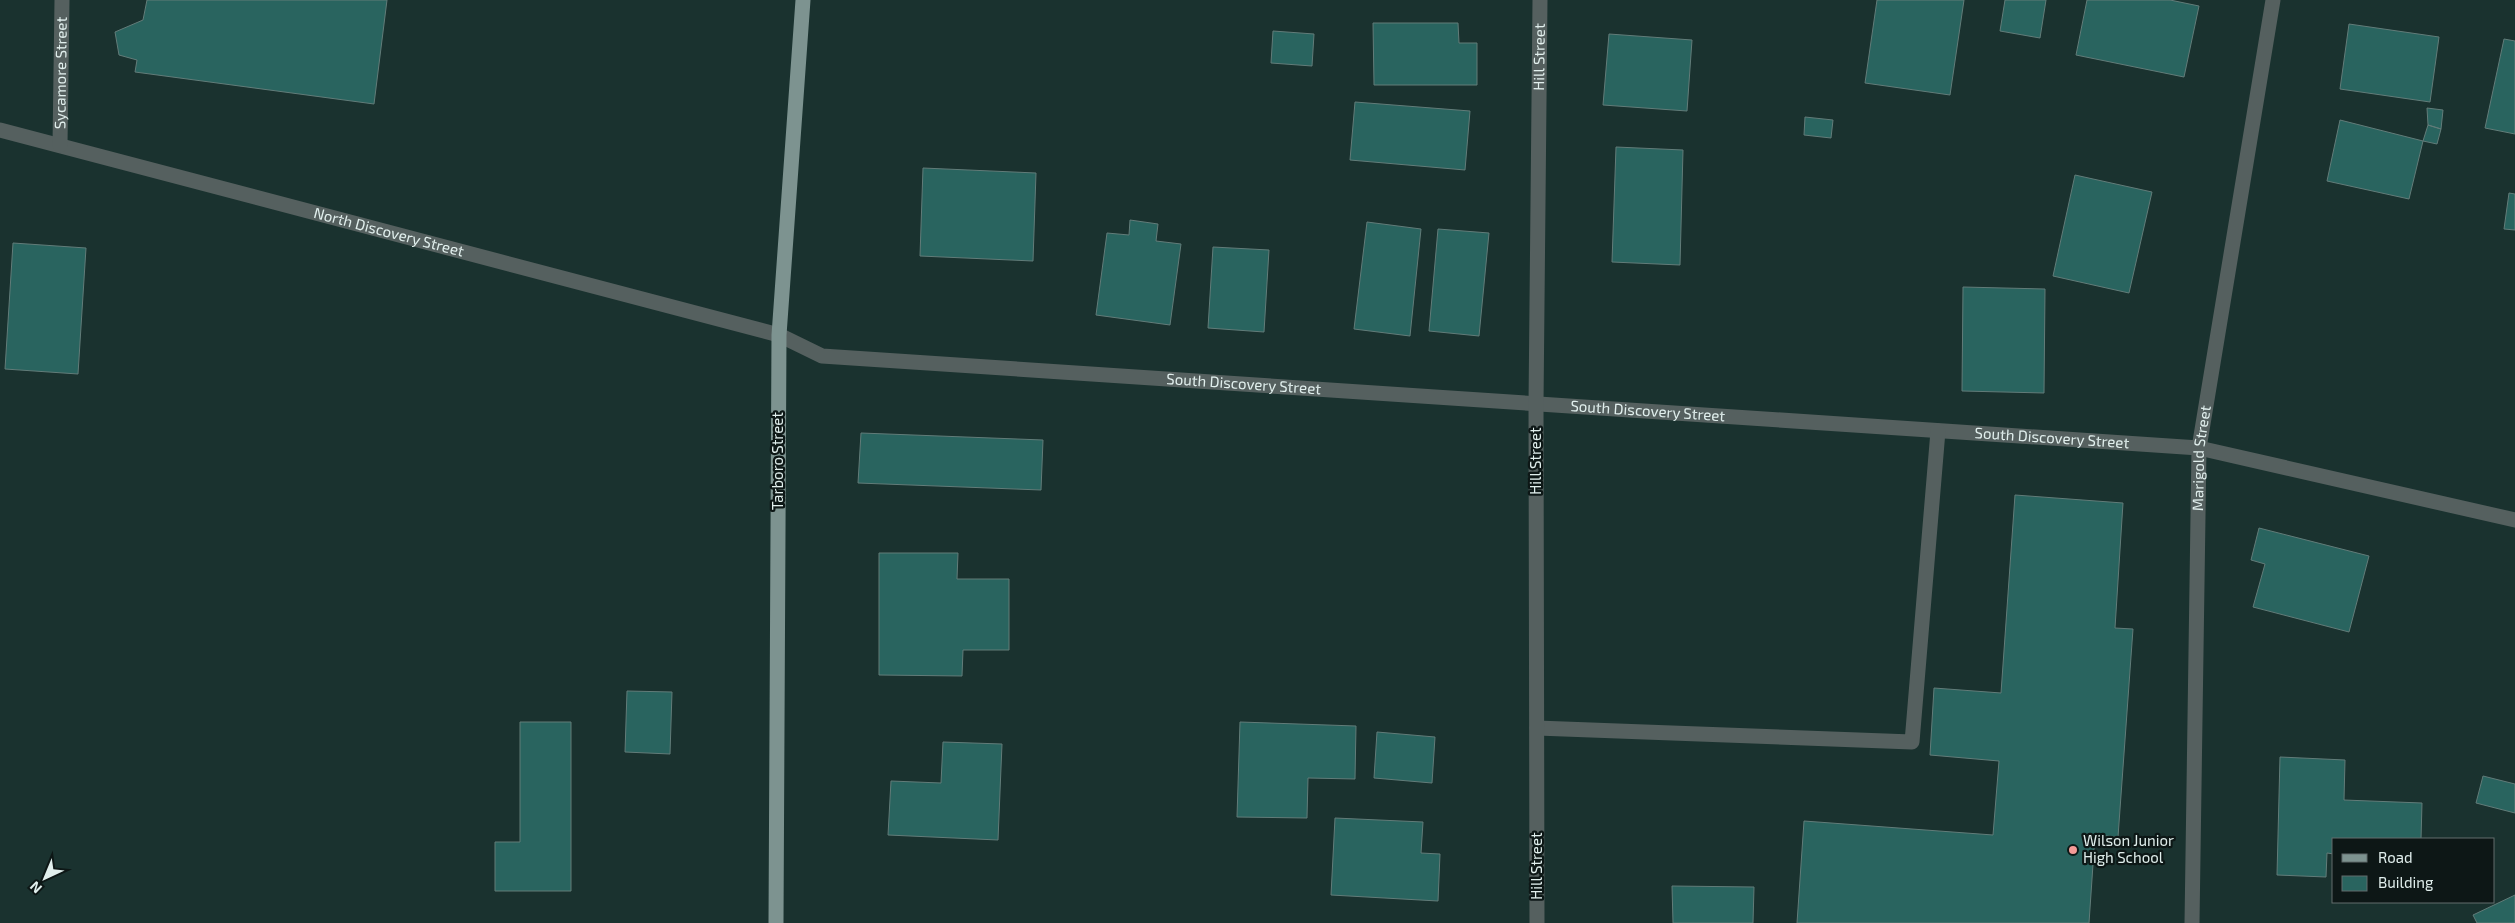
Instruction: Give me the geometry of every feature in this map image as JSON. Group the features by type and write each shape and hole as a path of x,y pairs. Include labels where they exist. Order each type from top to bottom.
{"main road":[{"name":"Tarboro Street","path":"776,923 779,335 803,0"}],"street":[{"name":"Sycamore Street","path":"60,144 62,0"},
{"name":"Hill Street","path":"1537,923 1536,404 1540,0"},
{"name":"Marigold Street","path":"2192,923 2199,448 2273,0"},
{"name":"North Discovery Street","path":"0,130 60,144 779,335"},
{"name":"South Discovery Street","path":"779,335 822,356 2199,448 2515,520"},
{"path":"1536,728 1912,742 1938,431"}],"building":[{"path":"147,0 387,0 374,104 135,72 137,60 119,55 115,32 143,20"},
{"path":"1877,0 1964,0 1950,95 1865,83"},
{"path":"2005,0 2046,0 2040,38 2000,31"},
{"path":"2087,0 2170,0 2199,6 2184,77 2076,55"},
{"path":"1373,23 1458,23 1459,43 1477,43 1477,85 1374,85"},
{"path":"2349,24 2439,37 2430,102 2340,89"},
{"path":"1273,31 1314,34 1312,66 1271,63"},
{"path":"1609,34 1692,40 1687,111 1603,105"},
{"path":"2504,39 2515,41 2515,134 2485,128"},
{"path":"1355,102 1470,111 1465,170 1350,160"},
{"path":"2427,108 2443,110 2441,129 2428,125"},
{"path":"1805,117 1833,120 1831,138 1804,135"},
{"path":"2340,120 2423,141 2409,199 2327,181"},
{"path":"2428,125 2441,129 2437,144 2423,141"},
{"path":"1616,147 1683,150 1680,265 1612,262"},
{"path":"923,168 1036,173 1033,261 920,256"},
{"path":"2075,175 2152,192 2129,293 2053,276"},
{"path":"2509,193 2515,194 2515,230 2504,229"},
{"path":"1130,220 1158,224 1156,241 1181,244 1170,325 1096,315 1107,233 1129,235"},
{"path":"1367,222 1421,229 1410,336 1354,329"},
{"path":"1438,229 1489,233 1479,336 1429,331"},
{"path":"13,243 86,248 78,374 5,369"},
{"path":"1213,247 1269,250 1264,332 1208,328"},
{"path":"1963,287 2045,289 2044,393 1962,391"},
{"path":"861,433 1043,440 1041,490 858,483"},
{"path":"2015,495 2123,503 2115,628 2133,629 2118,837 2095,835 2089,923 1797,923 1804,821 1993,835 1999,761 1930,755 1934,688 2001,693"},
{"path":"2259,528 2369,556 2349,632 2253,607 2265,564 2251,560"},
{"path":"879,553 958,553 957,579 1009,579 1009,650 963,650 962,676 879,675"},
{"path":"627,691 672,692 670,754 625,752"},
{"path":"520,722 571,722 571,891 495,891 495,842 520,842"},
{"path":"1240,722 1356,726 1355,779 1308,778 1307,818 1237,817"},
{"path":"1377,732 1435,737 1432,783 1374,778"},
{"path":"943,742 1002,744 998,840 888,835 891,781 941,783"},
{"path":"2280,757 2345,760 2344,800 2422,803 2421,838 2332,838 2332,854 2327,853 2326,877 2277,875"},
{"path":"2483,776 2515,784 2515,813 2476,803"},
{"path":"1335,818 1423,822 1421,853 1440,854 1438,901 1331,895"},
{"path":"1672,886 1754,887 1753,923 1673,923"},
{"path":"2515,895 2515,923 2477,923 2473,915"}],"place":[{"name":"Wilson Junior High School","path":"2073,850"}]}
